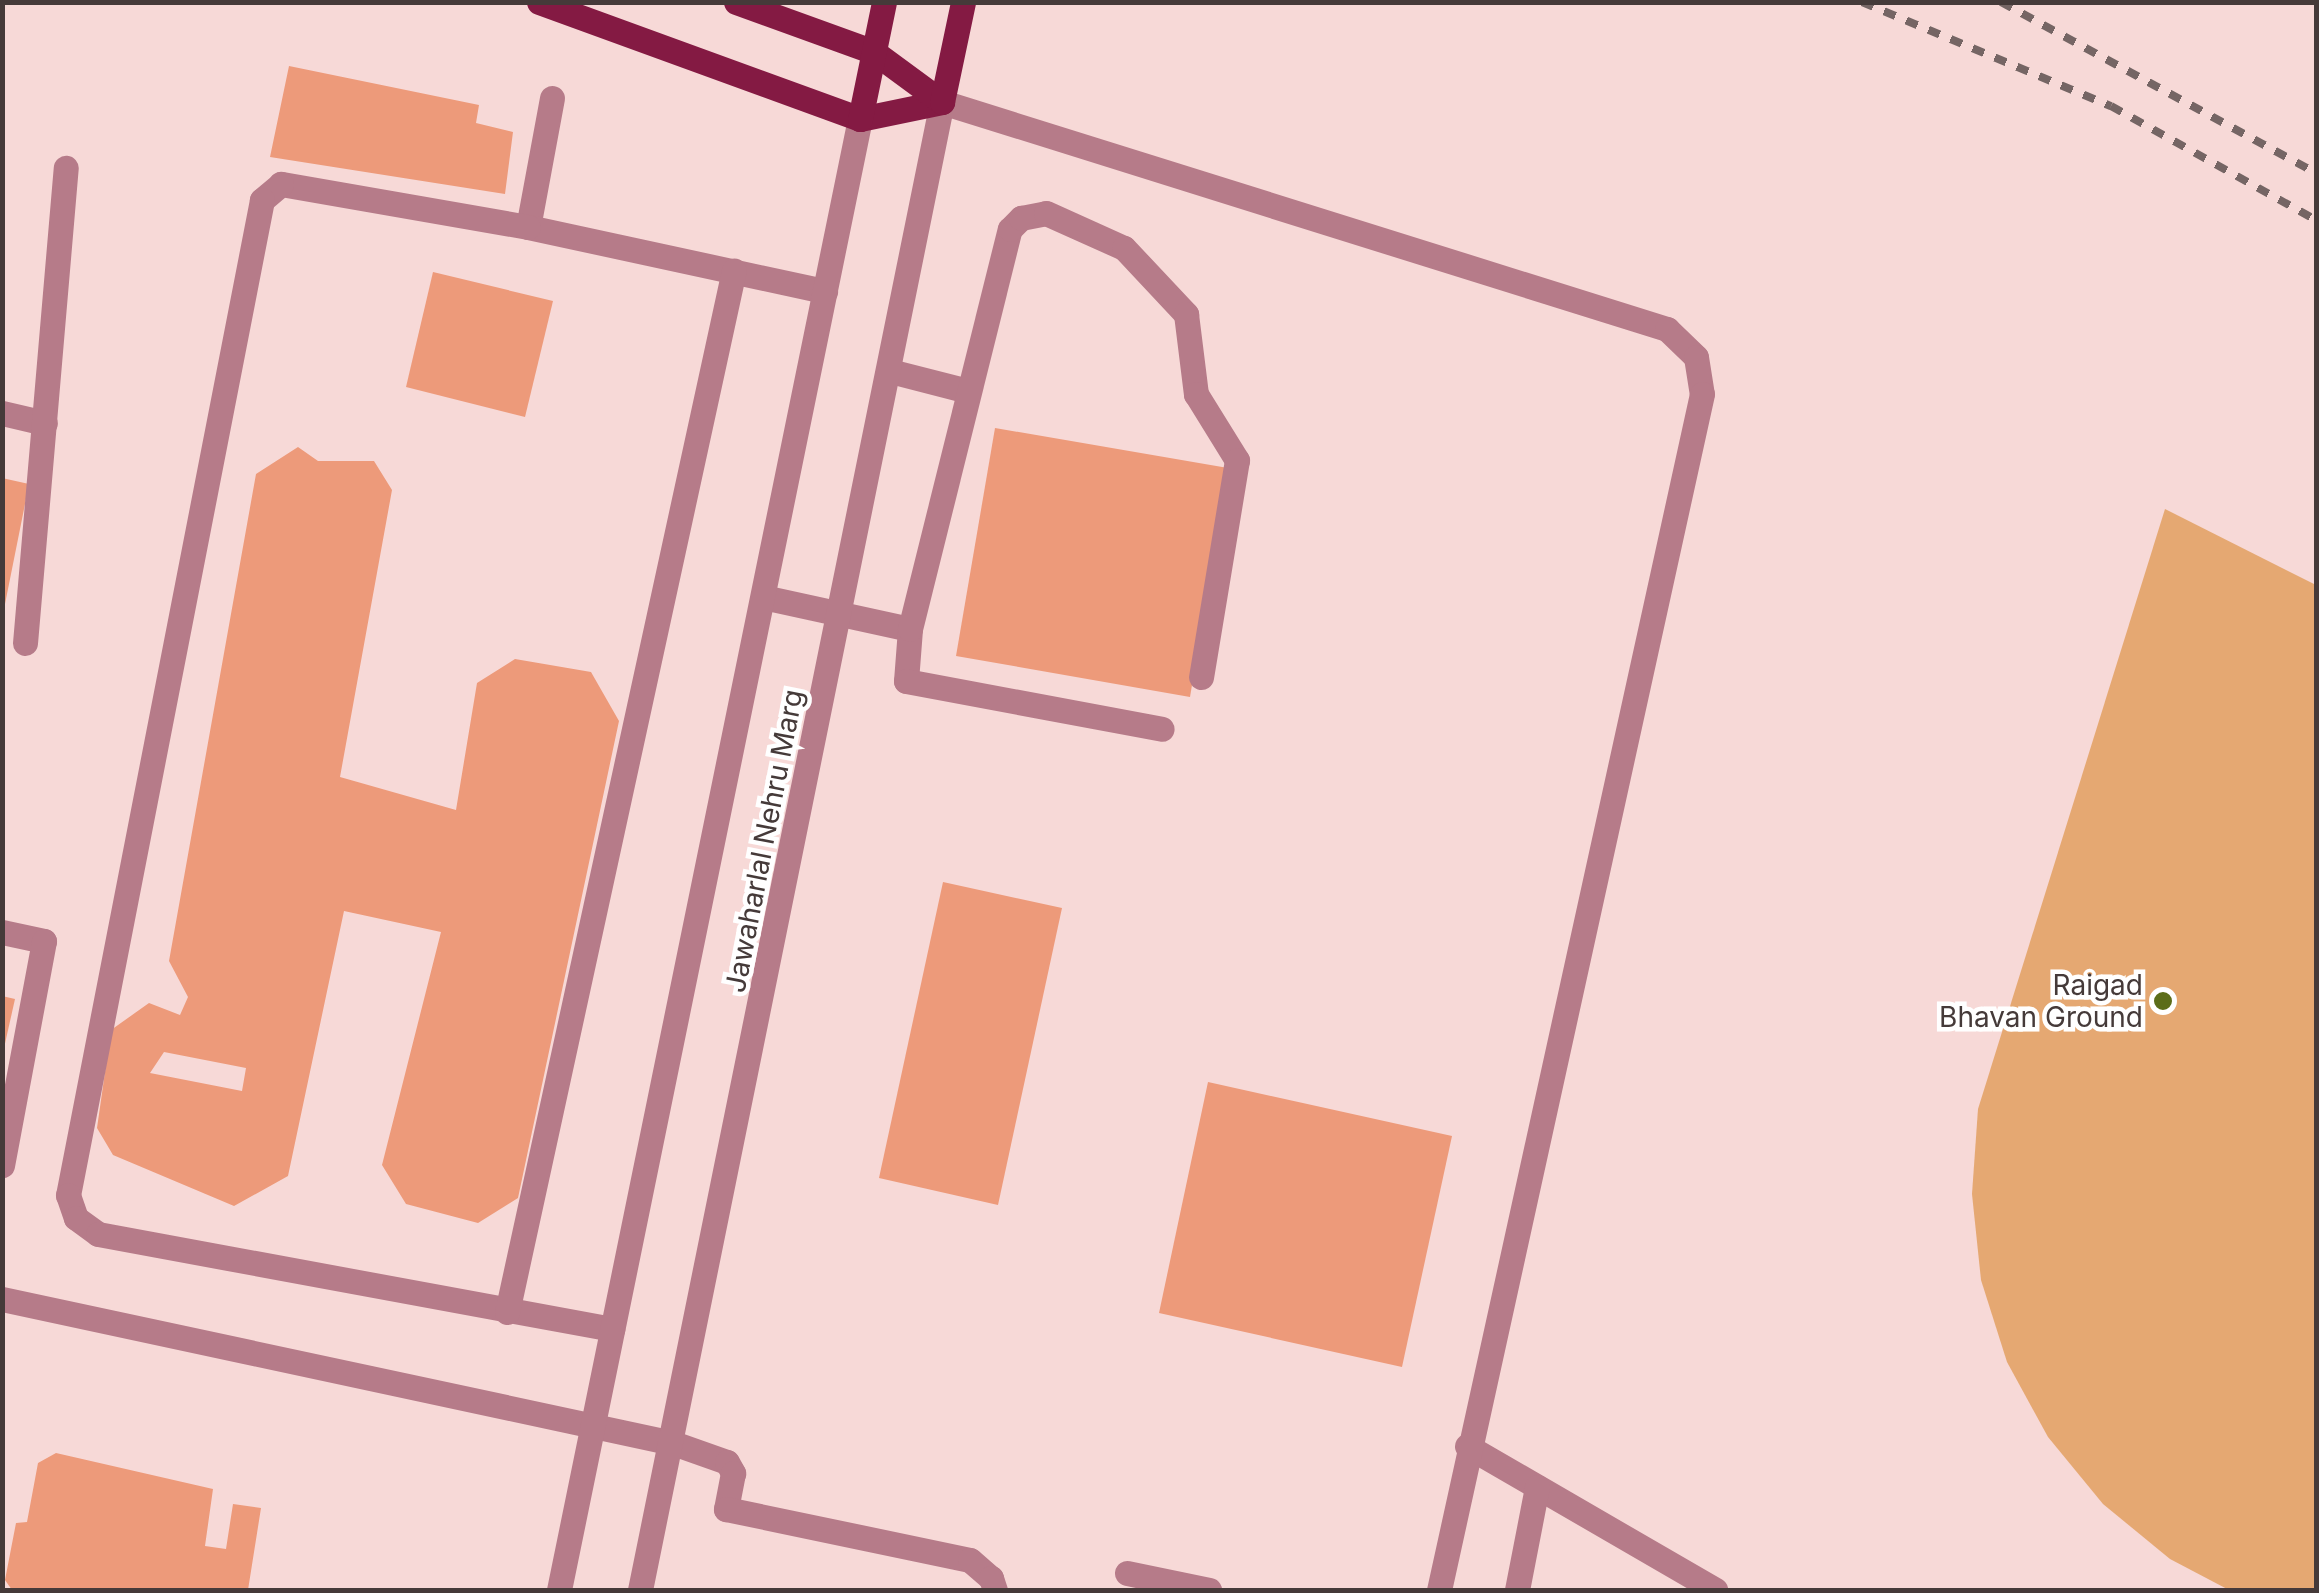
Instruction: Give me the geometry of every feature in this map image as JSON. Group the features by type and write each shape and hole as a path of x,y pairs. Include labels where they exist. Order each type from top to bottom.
{"main road":[{"path":"539,2 860,118 942,102"},
{"path":"736,2 874,52 942,102"},
{"path":"860,118 884,2"},
{"path":"942,102 963,2"}],"street":[{"path":"528,228 552,98"},
{"name":"Jawaharlal Nehru Marg","path":"640,1590 673,1443 942,102"},
{"path":"942,102 1667,329 1696,357 1702,394 1467,1446 1439,1590"},
{"name":"Jawaharlal Nehru Marg","path":"559,1590 860,118"},
{"path":"26,643 66,168"},
{"path":"612,1329 98,1234 76,1218 68,1194 262,200 282,184 528,228 825,292"},
{"path":"1162,729 906,681 910,629 968,392 1010,229 1021,218 1046,213 1108,236 1186,314 1196,394 1237,460 1201,677"},
{"path":"507,1312 734,270"},
{"path":"890,372 968,392"},
{"path":"2,413 44,423"},
{"path":"762,597 910,629"},
{"path":"2,932 44,941 2,1165"},
{"path":"2,1299 673,1443 726,1462 733,1473 726,1509 970,1560 992,1578 995,1590"},
{"path":"1467,1446 1700,1586"},
{"path":"1517,1590 1537,1487"},
{"path":"1127,1573 1209,1590"}],"shaded area":[{"name":"Raigad Bhavan Ground","path":"2165,509 2316,585 2316,1590 2229,1590 2170,1559 2103,1504 2048,1437 2007,1362 1981,1280 1972,1194 1978,1109"}],"building":[{"path":"289,66 479,105 476,123 513,132 505,194 270,157"},
{"path":"433,272 553,301 525,417 406,387"},
{"path":"995,428 1228,468 1190,697 956,656"},
{"path":"298,447 318,461 374,461 392,490 340,777 456,810 477,683 515,659 591,672 619,721 518,1198 478,1223 406,1204 382,1165 441,932 344,911 288,1176 234,1206 113,1155 97,1128 111,1030 149,1003 180,1015 188,997 169,961 256,474","holes":["164,1052 246,1068 242,1091 150,1073"]},
{"path":"2,478 29,484 4,609 2,609"},
{"path":"943,882 1062,908 998,1205 879,1178"},
{"path":"2,996 15,999 4,1048 2,1048"},
{"path":"1208,1082 1452,1136 1402,1367 1159,1313"},
{"path":"56,1453 213,1489 205,1546 226,1549 233,1504 261,1508 248,1590 12,1590 5,1580 16,1523 27,1522 38,1463"}],"railway":[{"path":"1862,2 2111,106 2316,220"},
{"path":"2001,2 2316,173"}],"place":[{"name":"Raigad Bhavan Ground","path":"2163,1001"}]}
